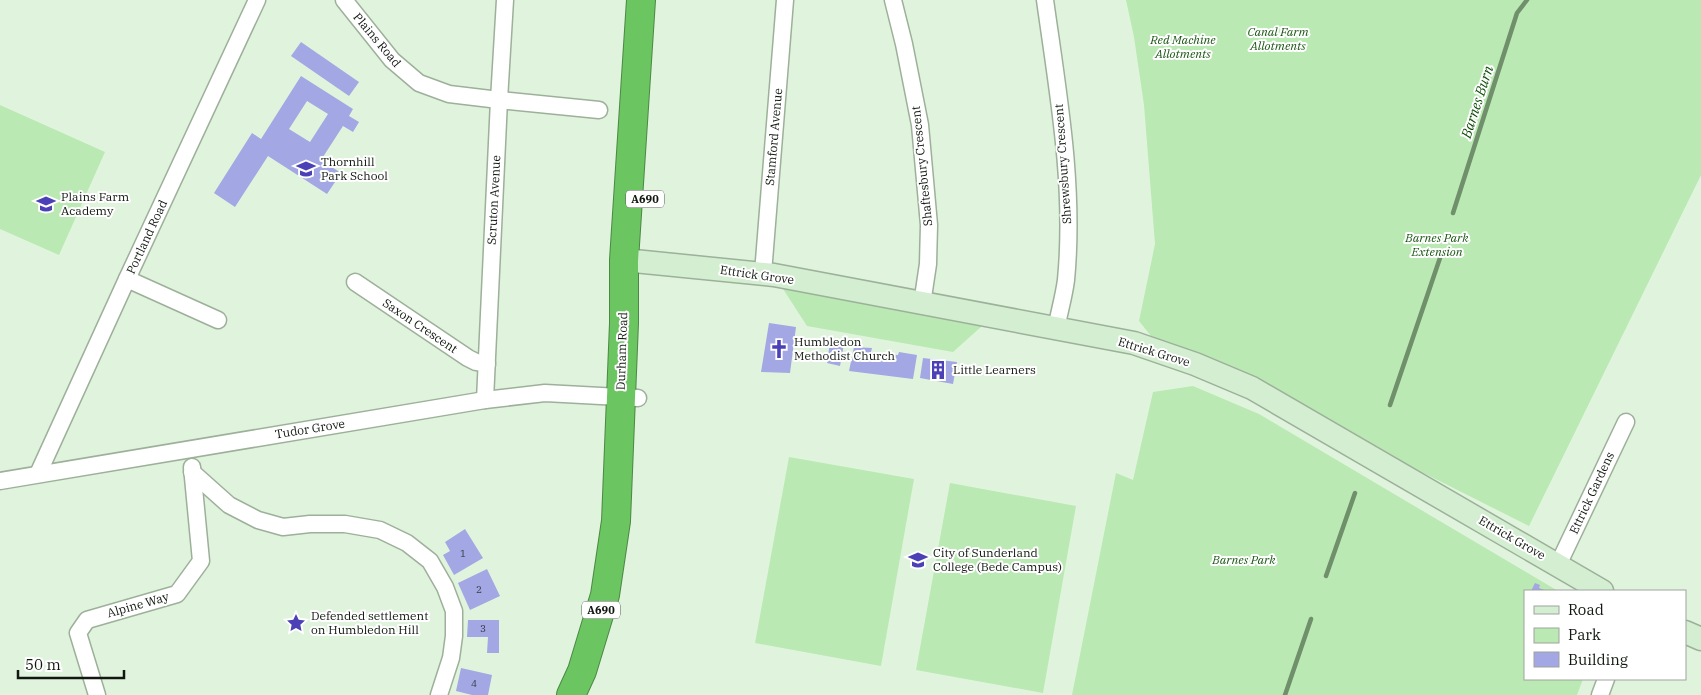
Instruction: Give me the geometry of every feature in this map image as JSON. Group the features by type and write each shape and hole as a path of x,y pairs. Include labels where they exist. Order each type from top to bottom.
{"highway":[{"name":"Durham Road","path":"633,261 641,0"},
{"name":"Durham Road","path":"589,695 599,672 619,610 632,534 630,397 624,322 650,114 658,0"},
{"name":"Durham Road","path":"571,695 582,671 605,595 616,521 630,397"}],"street":[{"name":"Portland Road","path":"38,474 257,0"},
{"name":"Plains Road","path":"344,0 392,60 418,83 449,94 599,110"},
{"name":"Scruton Avenue","path":"485,400 505,0"},
{"name":"Stamford Avenue","path":"763,274 785,0"},
{"name":"Shaftesbury Crescent","path":"893,0 920,125 929,224 928,264 922,304"},
{"name":"Shrewsbury Crescent","path":"1045,0 1064,134 1069,207 1066,281 1056,329"},
{"name":"Ettrick Grove","path":"633,261 763,274 1134,343 1195,364 1252,388 1600,590"},
{"path":"127,280 218,320"},
{"name":"Saxon Crescent","path":"355,282 468,358 487,364"},
{"name":"Tudor Grove","path":"0,481 485,400 545,393 630,397"},
{"name":"Ettrick Gardens","path":"1558,565 1626,422"},
{"name":"Alpine Way","path":"97,695 78,633 87,620 178,594 202,561 190,449"},
{"path":"192,472 229,506 258,520 283,527 310,524 345,524 380,530 407,543 430,561 445,587 454,611 454,636 450,658 439,695"},
{"path":"1686,632 1701,639"},
{"path":"1600,695 1606,680"}],"green space":[{"name":"Barnes Park Extension","path":"1126,0 1701,0 1701,175 1529,526 1151,336 1139,321 1155,244 1144,105 1134,37"},
{"path":"0,105 105,152 59,255 0,229"},
{"path":"774,275 992,317 953,352 807,326"},
{"name":"Barnes Park","path":"1193,386 1259,414 1556,590 1524,590 1524,680 1583,680 1577,695 1072,695 1116,473 1133,480 1153,392"},
{"path":"789,457 914,479 881,666 755,643"},
{"path":"950,483 1076,506 1043,693 916,670"}],"building":[{"path":"301,42 359,82 349,96 291,56"},
{"path":"301,76 353,109 349,116 359,122 353,132 343,126 321,160 341,173 327,194 268,156 235,207 214,193 252,133 261,139","holes":["307,101 328,114 310,142 289,129"]},
{"name":"Humbledon Methodist Church","path":"769,323 796,327 790,373 761,372"},
{"path":"830,342 844,344 840,366 827,363"},
{"path":"854,347 872,348 871,352 884,354 898,355 899,352 917,355 913,379 849,371"},
{"name":"Little Learners","path":"923,358 957,362 953,384 920,378"},
{"path":"465,529 483,558 454,575 443,555 450,551 445,542"},
{"path":"487,569 500,596 470,610 458,583"},
{"path":"1535,583 1540,585 1539,588 1544,590 1532,590"},
{"path":"468,620 499,620 499,653 487,653 488,637 467,637"},
{"path":"461,668 492,675 488,695 472,695 456,691"}],"waterway":[{"name":"Barnes Burn","path":"1453,213 1517,13 1527,0"},
{"path":"1390,405 1441,255"},
{"name":"Barnes Burn","path":"1326,576 1355,493"},
{"name":"Barnes Burn","path":"1285,695 1311,619"}],"place":[{"name":"Thornhill Park School","path":"306,169"},
{"name":"Plains Farm Academy","path":"46,204"},
{"name":"Humbledon Methodist Church","path":"779,349"},
{"name":"Little Learners","path":"938,370"},
{"name":"City of Sunderland College (Bede Campus)","path":"918,560"},
{"name":"Defended settlement on Humbledon Hill","path":"296,623"}],"park label":[{"name":"Canal Farm Allotments","path":"1278,39"},
{"name":"Red Machine Allotments","path":"1183,47"}]}
